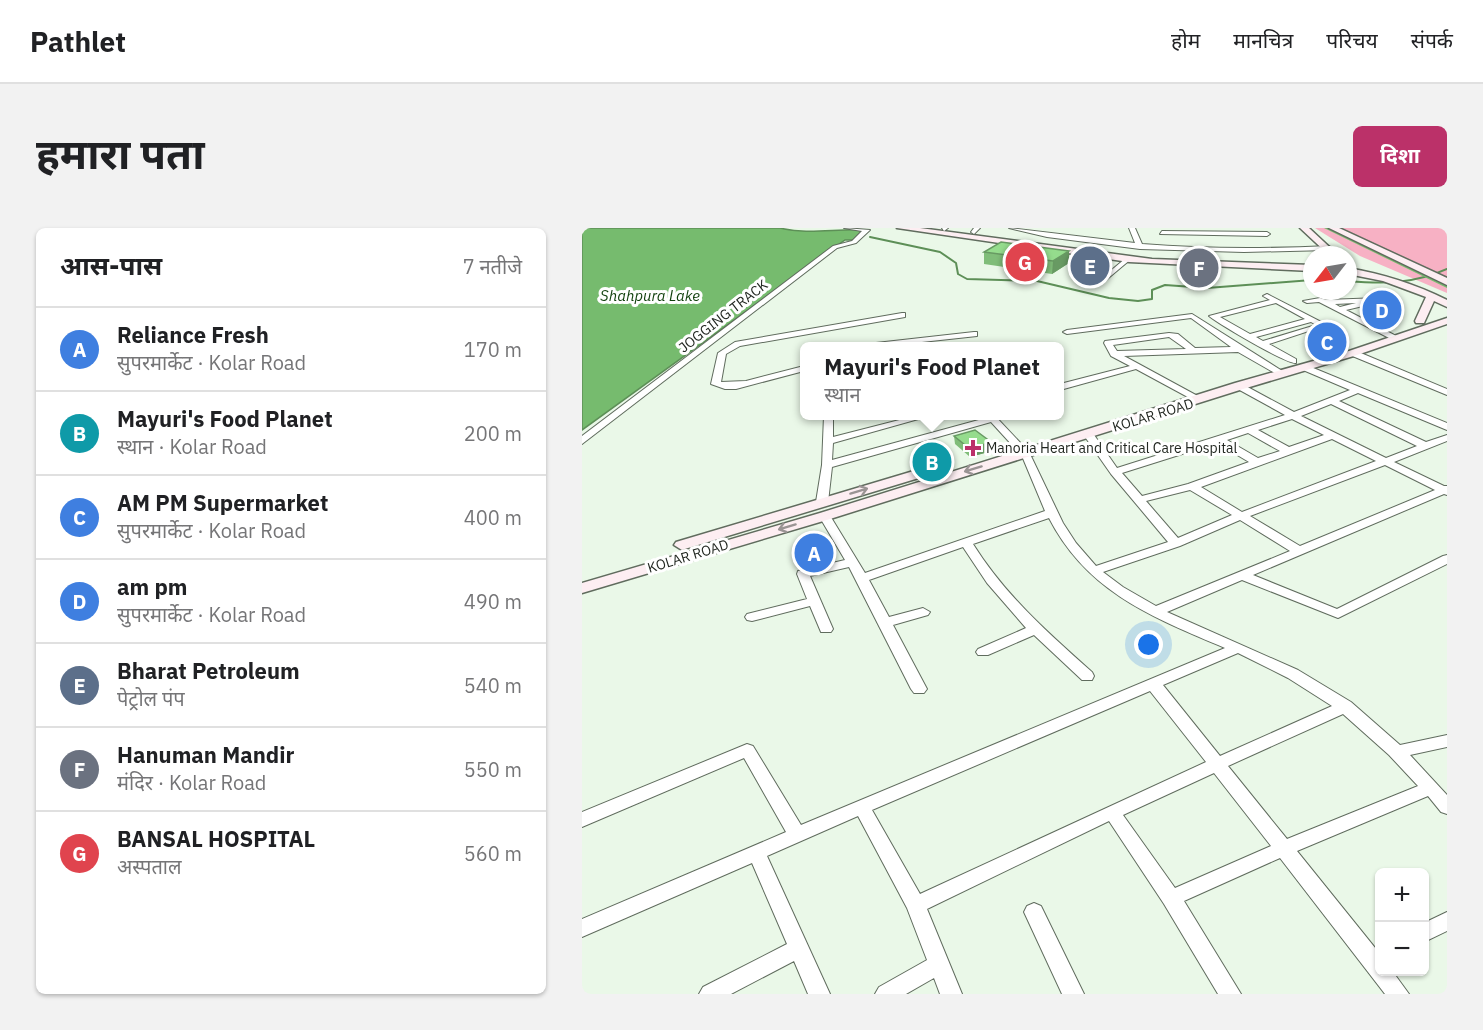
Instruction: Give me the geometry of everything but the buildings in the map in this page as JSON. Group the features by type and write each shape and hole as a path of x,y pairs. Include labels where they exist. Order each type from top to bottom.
{"street":[{"name":"JOGGING TRACK","path":"582,441 835,247 854,242 867,230 847,228"},
{"path":"901,228 1128,259 1303,266"},
{"path":"935,228 975,230 1008,241 1098,253 1303,266"},
{"path":"1012,228 1068,238 1103,238 1140,247 1303,251"},
{"path":"1068,228 1068,238"},
{"path":"1132,228 1140,247"},
{"path":"1261,228 1288,250"},
{"path":"1295,228 1319,246"},
{"path":"1304,228 1321,246"},
{"path":"1333,228 1447,282"},
{"path":"1161,230 1173,249"},
{"path":"1161,230 1268,234"},
{"path":"1098,253 1106,244 1103,238"},
{"path":"1098,284 1128,259"},
{"path":"1357,271 1395,279 1447,299"},
{"path":"1429,293 1447,304"},
{"path":"1420,321 1429,293"},
{"path":"1261,344 1322,326 1262,294"},
{"path":"1307,301 1377,300 1341,309"},
{"path":"1276,301 1213,316 1300,364 1447,427"},
{"path":"1325,302 1391,335"},
{"path":"1219,320 1286,306"},
{"name":"KOLAR ROAD","path":"1300,364 1353,353 1420,321 1447,313"},
{"path":"800,370 736,386 725,387 716,384 722,353 738,344 902,315"},
{"path":"1067,332 1192,316 1277,371"},
{"path":"1251,336 1312,319"},
{"name":"KOLAR ROAD","path":"582,576 760,528 1021,449 1184,392 1277,371 1391,335 1447,321"},
{"path":"936,342 974,334"},
{"path":"1195,352 1175,336 1169,335 1108,343 1114,354 1200,400"},
{"path":"1114,354 1240,349"},
{"path":"1064,386 1184,352"},
{"path":"1353,353 1447,392"},
{"name":"KOLAR ROAD","path":"1021,449 1088,435 1200,400 1277,371"},
{"path":"1239,386 1293,416 1446,491"},
{"path":"1115,472 1293,416 1357,390"},
{"path":"1332,401 1425,446"},
{"path":"828,420 824,509 919,689"},
{"path":"826,442 909,420"},
{"path":"827,465 982,420"},
{"path":"995,420 1021,449 1051,513 1081,558 1094,571 1172,621 1293,674 1346,706 1396,752 1447,807"},
{"path":"1250,430 1288,451"},
{"path":"1088,435 1115,472 1176,543"},
{"path":"1139,500 1192,486 1333,435"},
{"path":"1094,571 1176,543 1447,438"},
{"path":"1219,440 1257,462"},
{"path":"1192,486 1299,551"},
{"path":"1156,611 1446,491"},
{"path":"862,578 1051,513"},
{"name":"KOLAR ROAD","path":"582,588 760,528"},
{"path":"966,542 982,572 1013,608 1087,676"},
{"path":"826,628 803,574 853,562"},
{"path":"1242,575 1338,614 1443,565"},
{"path":"752,618 813,601"},
{"path":"884,623 923,612"},
{"path":"983,652 1035,630"},
{"path":"582,928 696,880 756,851 1238,648"},
{"path":"1154,685 1218,764 1282,849 1375,960"},
{"path":"916,905 1112,812 1346,706"},
{"path":"1396,752 1447,741"},
{"path":"582,820 747,750 797,834"},
{"path":"1171,898 1282,849 1431,788"},
{"path":"862,808 916,905 951,994"},
{"path":"1112,812 1171,898 1230,994"},
{"path":"756,851 819,994"},
{"path":"1034,912 1073,994"},
{"path":"1429,931 1447,921"},
{"path":"710,994 799,948"},
{"path":"886,994 939,964"},
{"path":"1386,976 1398,994"}],"shaded area":[{"path":"1315,228 1447,228 1447,293 1360,256 1357,254 1357,246 1344,246"}],"water":[{"name":"Shahpura Lake","path":"582,228 864,230 854,240 845,240 582,430"}],"waterway":[{"path":"1327,228 1447,286"},
{"path":"870,237 940,252 956,263 958,274 967,279 1037,281 1109,298 1138,301 1152,299 1152,290 1165,285 1207,288 1303,281"},
{"path":"1357,281 1399,282 1423,278 1447,269"}],"place":[{"name":"BANSAL HOSPITAL","path":"1025,262"},
{"name":"Bharat Petroleum","path":"1090,266"},
{"name":"Hanuman Mandir","path":"1199,268"},
{"name":"am pm","path":"1382,310"},
{"name":"AM PM Supermarket","path":"1327,342"},
{"name":"Manoria Heart and Critical Care Hospital","path":"973,448"},
{"name":"Mayuri's Food Planet","path":"932,462"},
{"name":"Reliance Fresh","path":"814,553"}]}
